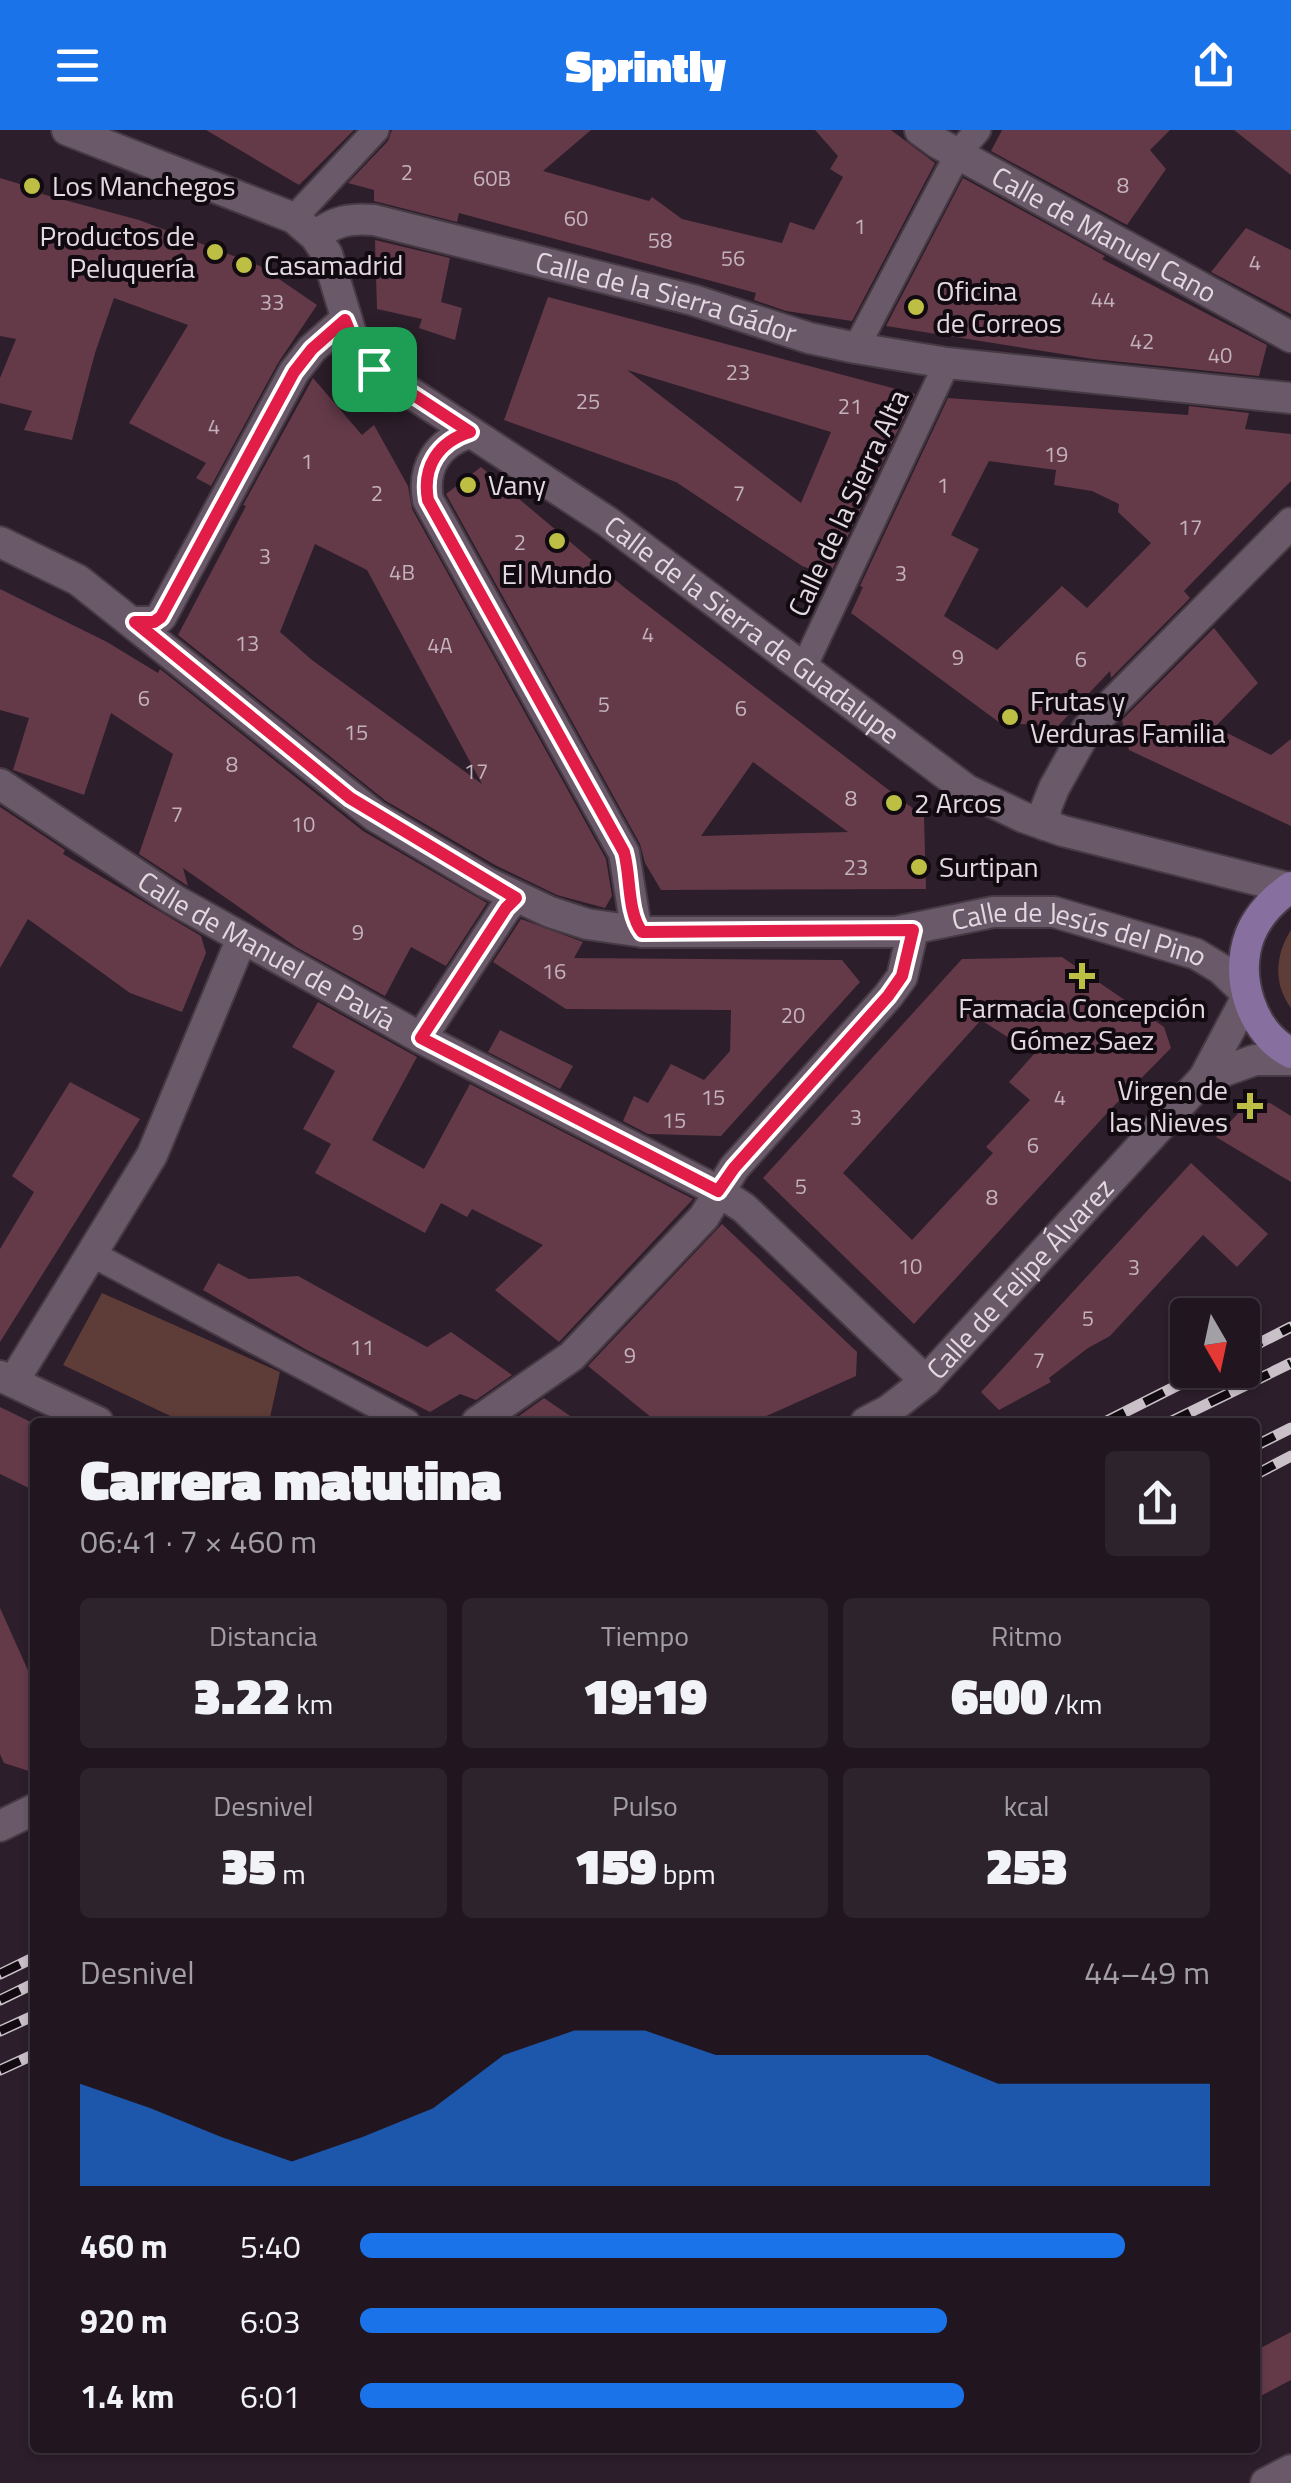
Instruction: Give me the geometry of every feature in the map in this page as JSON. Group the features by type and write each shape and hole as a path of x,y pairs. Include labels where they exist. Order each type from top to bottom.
{"main road":[{"path":"1290,887 1266,908 1250,934 1244,964 1247,995 1264,1030 1291,1056"}],"street":[{"path":"67,130 305,227 376,130"},
{"name":"Calle de Manuel Cano","path":"920,130 969,141 1291,338"},
{"path":"856,348 969,141"},
{"name":"Calle de la Sierra Gádor","path":"305,227 348,218 374,220 693,300 809,338 856,348 947,363 1291,398"},
{"name":"Calle de la Sierra de Guadalupe","path":"305,227 327,254 345,320 354,342 374,369 608,522 968,790 1046,825 1290,887"},
{"path":"135,622 154,622 161,617 294,372 312,349 345,320"},
{"name":"Calle de la Sierra Alta","path":"803,669 947,363"},
{"path":"470,432 440,448 431,462 425,484 428,500 624,852 635,922 642,932"},
{"path":"1046,825 1046,808 1054,788 1087,729 1291,523"},
{"name":"Calle de Jesús del Pino","path":"0,542 78,580 350,798 516,898 587,924 642,932 913,930 994,912 1054,912 1196,954 1221,969 1247,995"},
{"name":"Calle de Manuel de Pavía","path":"0,784 173,899 421,1038 718,1191 744,1208 926,1381"},
{"path":"421,1038 516,898"},
{"path":"483,1418 572,1356 704,1217 734,1168 888,996 902,976 913,930"},
{"path":"89,1418 6,1379 92,1254 152,1155 242,938"},
{"name":"Calle de Felipe Álvarez","path":"874,1418 926,1381 1204,1078 1247,995"},
{"name":"Calle de Felipe Álvarez","path":"1204,1078 1255,1060 1291,1056"},
{"path":"92,1254 400,1418"},
{"path":"2,1819 30,1811"},
{"path":"1266,2483 1291,2470"}],"shaded area":[{"path":"1291,930 1291,1008 1281,989 1278,969"},
{"path":"102,1293 280,1372 270,1418 175,1418 63,1365"}],"building":[{"path":"206,130 354,130 299,185"},
{"path":"392,130 591,130 543,171 649,201 652,197 682,219 782,243 790,222 814,230 843,177 830,169 838,156 815,130 891,130 935,163 852,321 786,311 754,300 756,293 459,213 457,222 374,201 374,190 348,183 388,141"},
{"path":"1002,130 1170,130 1150,150 1166,169 1127,225 991,151"},
{"path":"1234,130 1291,130 1291,175"},
{"path":"0,178 43,191 42,194 139,220 260,266 317,305 278,363 211,486 196,478 206,463 129,423 188,325 114,298 72,440 24,430 32,411 0,403 0,378 16,339 0,336"},
{"path":"963,178 1105,256 1102,259 1267,345 1259,376 1093,359 886,326"},
{"path":"1246,228 1291,250 1291,314 1211,272"},
{"path":"375,240 450,258 441,302 462,308 455,340 419,328 422,319 377,309"},
{"path":"548,297 915,394 829,576 802,566 676,482 504,420","holes":["627,370 831,432 801,503"]},
{"path":"313,378 362,435 374,425 408,486 412,509 606,859 612,896 605,908 557,895 495,865 386,801 178,635 246,506 243,505","holes":["315,544 367,570 482,784 312,660 280,632"]},
{"path":"948,398 1188,415 1189,406 1249,413 1245,429 1291,434 1291,481 1184,591 1190,598 1111,678 1110,671 1058,726 1000,723 851,613 863,587 860,586","holes":["989,461 1056,470 1054,485 1092,491 1119,504 1118,512 1151,543 1087,608 1062,586 997,650 944,616 979,549 951,535"]},
{"path":"481,467 625,588 924,817 926,889 661,890 645,863 640,844 446,494","holes":["753,762 848,832 701,836"]},
{"path":"0,589 107,642 158,673 160,669 363,831 487,903 446,966 411,947 385,996 296,947 183,868 188,886 139,854 173,754 111,713 84,795 13,770 29,718 0,710"},
{"path":"1214,628 1258,683 1215,727 1271,755 1291,739 1291,826 1129,750 1122,720"},
{"path":"0,807 65,850 63,854 201,936 206,953 182,1012 130,993 28,919 0,968"},
{"path":"521,919 583,942 574,958 842,960 860,982 721,1136 648,1134 623,1121 634,1096 648,1103 671,1064 704,1080 730,1051 731,1010 566,1009 493,962"},
{"path":"1062,957 1164,1027 1171,1048 914,1324 763,1178 962,959","holes":["981,1020 1034,1054 1009,1082 1030,1100 986,1147 993,1153 912,1240 843,1173"]},
{"path":"318,1002 417,1057 372,1140 424,1169 470,1084 693,1199 559,1342 495,1290 543,1245 472,1209 467,1217 441,1203 425,1233 315,1173 331,1144 303,1129 335,1071 292,1047"},
{"path":"500,1030 573,1066 560,1089 488,1052"},
{"path":"70,1082 140,1119 0,1342 0,1249 34,1192 12,1176"},
{"path":"1270,1103 1291,1116 1291,1182 1216,1137 1243,1108"},
{"path":"1191,1163 1268,1234 1237,1267 1203,1235 1110,1336 1049,1378 1051,1382 999,1410 981,1392"},
{"path":"722,1224 857,1352 856,1376 762,1418 652,1418 588,1366"},
{"path":"218,1263 249,1279 298,1276 427,1347 451,1332 512,1375 476,1400 460,1394 430,1412 307,1350 203,1290"},
{"path":"544,1398 573,1418 525,1418 519,1416"},
{"path":"0,1407 30,1422 30,1489 0,1474"},
{"path":"0,1608 30,1675 30,1771 4,1763 0,1754"},
{"path":"1291,2332 1291,2380 1260,2396 1260,2348"}],"railway":[{"path":"1260,1343 1291,1327"},
{"path":"1178,1418 1291,1363"},
{"path":"1113,1418 1172,1388"},
{"path":"1260,1444 1291,1428"},
{"path":"1260,1472 1291,1456"},
{"path":"0,1974 30,1959"},
{"path":"0,2000 30,1985"},
{"path":"0,2031 30,2017"},
{"path":"0,2070 30,2056"}],"place":[{"name":"Los Manchegos","path":"32,186"},
{"name":"Productos de Peluquería","path":"215,252"},
{"name":"Casamadrid","path":"244,265"},
{"name":"Oficina de Correos","path":"916,307"},
{"name":"Vany","path":"468,485"},
{"name":"El Mundo","path":"557,541"},
{"name":"Frutas y Verduras Familia","path":"1010,717"},
{"name":"2 Arcos","path":"894,803"},
{"name":"Surtipan","path":"919,867"},
{"name":"Farmacia Concepción Gómez Saez","path":"1082,976"},
{"name":"Virgen de las Nieves","path":"1250,1106"}],"route":[{"path":"345,320 354,342 374,369 470,432 440,448 431,462 425,484 428,500 624,852 635,922 642,932 913,930 902,976 888,996 734,1168 718,1191 421,1038 516,898 350,798 135,622 144,624 161,617 294,372 312,349 345,320"}]}
